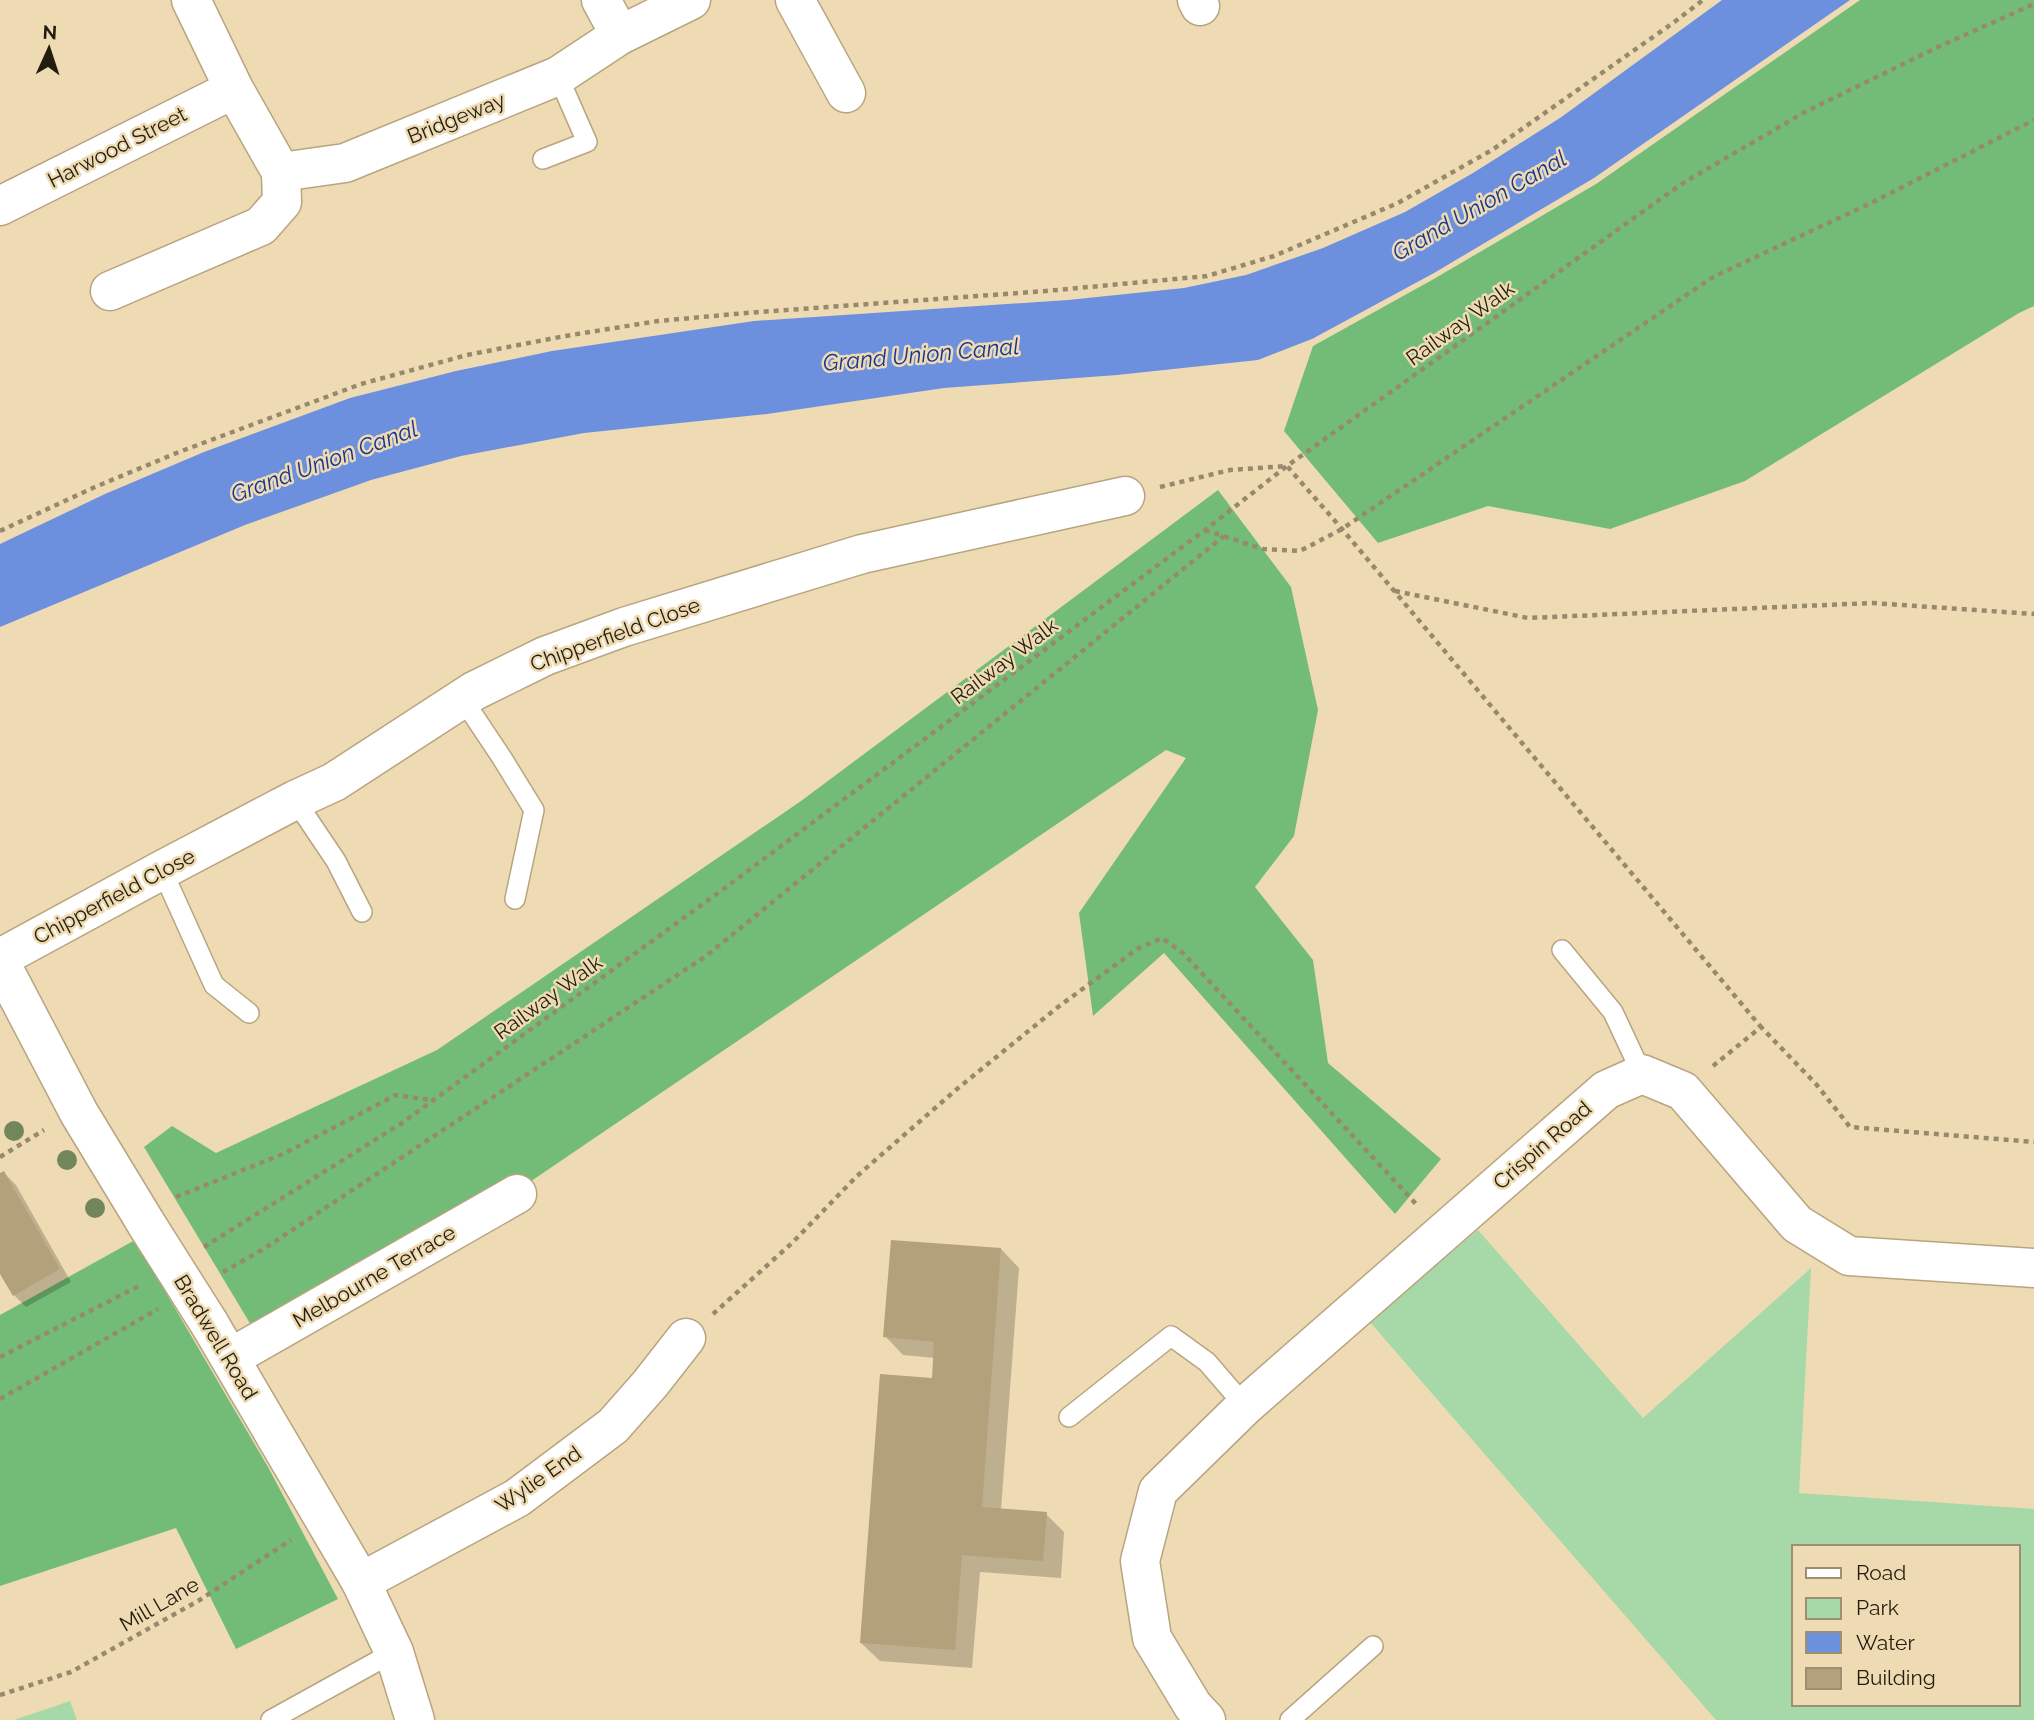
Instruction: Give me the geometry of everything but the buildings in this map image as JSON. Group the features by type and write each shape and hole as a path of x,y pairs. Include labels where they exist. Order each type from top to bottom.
{"street":[{"path":"110,291 261,226 282,202 281,172 234,89 191,0"},
{"path":"601,0 620,35"},
{"name":"Bridgeway","path":"281,172 345,163 558,76 620,35 691,0"},
{"path":"794,0 846,93"},
{"name":"Harwood Street","path":"0,206 234,89"},
{"name":"Chipperfield Close","path":"0,960 162,870 334,782 462,698 545,656 624,626 862,554 1125,496"},
{"name":"Bradwell Road","path":"0,960 79,1113 159,1212 209,1323 361,1582 394,1651 415,1720"},
{"path":"1642,1074 1683,1091 1797,1224 1849,1256 2034,1268"},
{"name":"Crispin Road","path":"1192,1715 1152,1638 1140,1561 1158,1491 1245,1406 1606,1090 1642,1074"},
{"name":"Melbourne Terrace","path":"230,1358 517,1194"},
{"name":"Wylie End","path":"361,1582 517,1498 613,1426 686,1338"}],"lane":[{"path":"543,159 587,142 558,76"},
{"path":"462,698 534,810 515,899"},
{"path":"295,800 336,860 362,912"},
{"path":"162,870 214,985 249,1013"},
{"path":"1562,950 1613,1012 1642,1074"},
{"path":"1069,1418 1171,1336 1207,1362 1245,1406"},
{"path":"1290,1720 1373,1646"},
{"path":"271,1720 394,1651"}],"path":[{"path":"0,531 95,487 361,384 467,355 659,321 1207,276 1274,256 1398,203 1492,150 1703,0"},
{"name":"Railway Walk","path":"204,1247 433,1101 718,893 1287,466 1683,183 1805,112 2034,4"},
{"path":"1205,530 1263,549 1300,551 1342,528 1713,277 1871,203 2034,120"},
{"path":"1125,496 1230,470 1287,466 1761,1027 1816,1084 1850,1127 2034,1142"},
{"path":"214,1277 262,1250 706,956 1224,536"},
{"path":"1395,591 1528,618 1872,603 2034,614"},
{"path":"686,1338 792,1243 857,1176 957,1089 1058,1007 1137,949 1162,938 1183,953 1442,1232"},
{"path":"1683,1091 1761,1027"},
{"path":"159,1212 283,1154 396,1095 433,1101"},
{"path":"0,1157 59,1121 79,1113"},
{"path":"0,1357 145,1283"},
{"path":"0,1399 167,1304"},
{"name":"Mill Lane","path":"0,1695 71,1672 198,1601 324,1518"}],"green space":[{"path":"1860,0 2034,0 2034,306 1745,481 1610,529 1488,506 1378,543 1284,431 1313,346 1596,184"},
{"path":"1218,490 1291,587 1318,710 1294,836 1255,887 1313,960 1328,1063 1441,1159 1395,1214 1164,953 1093,1016 1079,913 1186,758 1166,750 465,1226 251,1325 144,1147 172,1126 216,1153 437,1050 801,801"},
{"path":"1478,1230 1643,1418 1811,1268 1799,1493 2034,1509 2034,1720 1716,1720 1369,1321"},
{"path":"135,1240 268,1467 338,1599 236,1649 176,1528 0,1586 0,1315"},
{"path":"70,1701 77,1720 14,1720"}],"water":[{"name":"Grand Union Canal","path":"1722,0 1850,0 1594,178 1434,273 1312,339 1258,360 1117,375 944,388 767,414 584,433 461,456 371,480 245,525 0,627 0,544 105,494 204,452 350,398 456,371 552,351 754,321 1068,300 1184,288 1246,275 1323,248 1405,212 1473,173 1560,118"}]}
